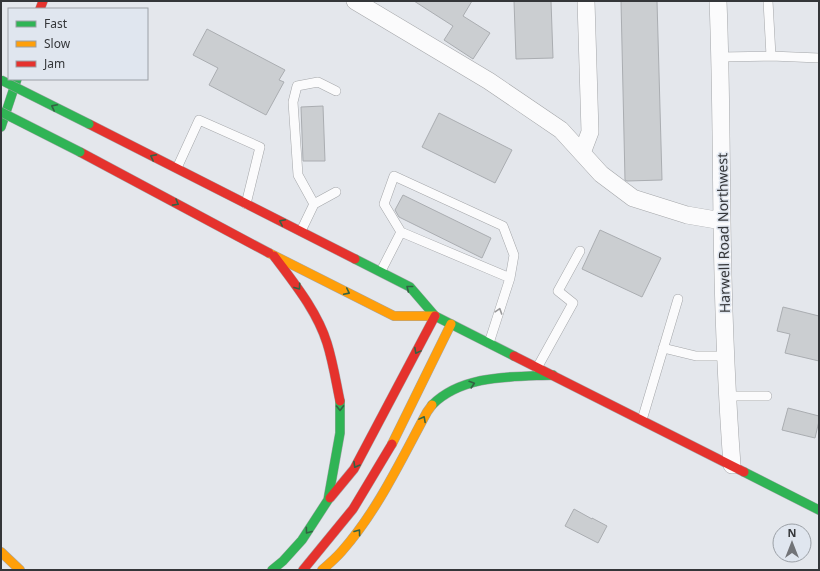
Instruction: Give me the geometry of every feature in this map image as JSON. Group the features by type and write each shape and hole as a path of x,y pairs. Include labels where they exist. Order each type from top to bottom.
{"main road":[{"path":"1,80 177,170 381,271 410,287 435,316 819,510"},
{"path":"1,127 17,80"},
{"path":"1,112 80,152 274,256 394,316 435,316"},
{"path":"274,256 300,291 315,316 327,342 335,372 340,404 340,434 328,500"},
{"path":"272,570 283,561 302,540 328,500 354,469 435,316"},
{"path":"303,570 352,510 381,464 451,324"},
{"path":"322,570 342,552 361,528 377,503 427,412 437,400 472,383 493,378 553,375"},
{"path":"1,552 20,570"}],"street":[{"path":"355,1 489,81 560,130 601,174 633,198 687,215 722,221"},
{"path":"582,153 590,132 586,1"},
{"name":"Harwell Road Northwest","path":"718,1 727,396 732,465"}],"lane":[{"path":"768,1 771,56"},
{"path":"720,57 771,56 819,58"},
{"path":"314,204 298,175 293,102 297,86 318,82 336,92"},
{"path":"177,170 199,120 260,147 246,204"},
{"path":"489,343 510,278 514,256 502,226 394,176 384,204 401,232 510,278"},
{"path":"301,231 314,204 336,192"},
{"path":"381,271 401,232"},
{"path":"538,368 573,304 558,291 580,251"},
{"path":"642,420 678,299"},
{"path":"663,348 696,356 726,356"},
{"path":"727,396 767,396"}],"building":[{"path":"414,1 472,1 463,16 490,33 473,59 444,40 453,26"},
{"path":"514,1 551,1 553,58 516,59"},
{"path":"621,1 657,1 662,180 625,180"},
{"path":"207,29 285,70 279,80 284,82 266,115 209,85 218,68 193,55"},
{"path":"323,106 325,161 303,161 301,107"},
{"path":"439,113 512,150 495,183 422,147"},
{"path":"403,195 491,238 482,258 399,217 395,210"},
{"path":"600,230 661,258 642,297 582,269"},
{"path":"783,307 819,316 819,361 785,353 790,334 777,331"},
{"path":"788,408 819,416 815,438 782,430"},
{"path":"574,509 607,526 598,543 565,526"}],"traffic: fast":[{"path":"1,80 89,124"},
{"path":"1,127 17,80"},
{"path":"1,112 80,152"},
{"path":"355,259 410,287 435,316 514,356"},
{"path":"432,405 444,395 473,382 505,377 553,375"},
{"path":"272,570 283,561 302,540 328,500 340,433 340,401"},
{"path":"744,472 819,510"}],"traffic: slow":[{"path":"269,253 394,316 435,316"},
{"path":"392,444 451,324"},
{"path":"322,570 335,559 367,519 432,405"},
{"path":"1,552 20,570"}],"traffic: jam":[{"path":"40,8 43,1"},
{"path":"89,124 355,259"},
{"path":"80,152 269,253"},
{"path":"274,256 297,287 323,331 331,357 340,401"},
{"path":"330,498 354,469 435,316"},
{"path":"514,356 744,472"},
{"path":"303,570 353,509 392,444"}]}
